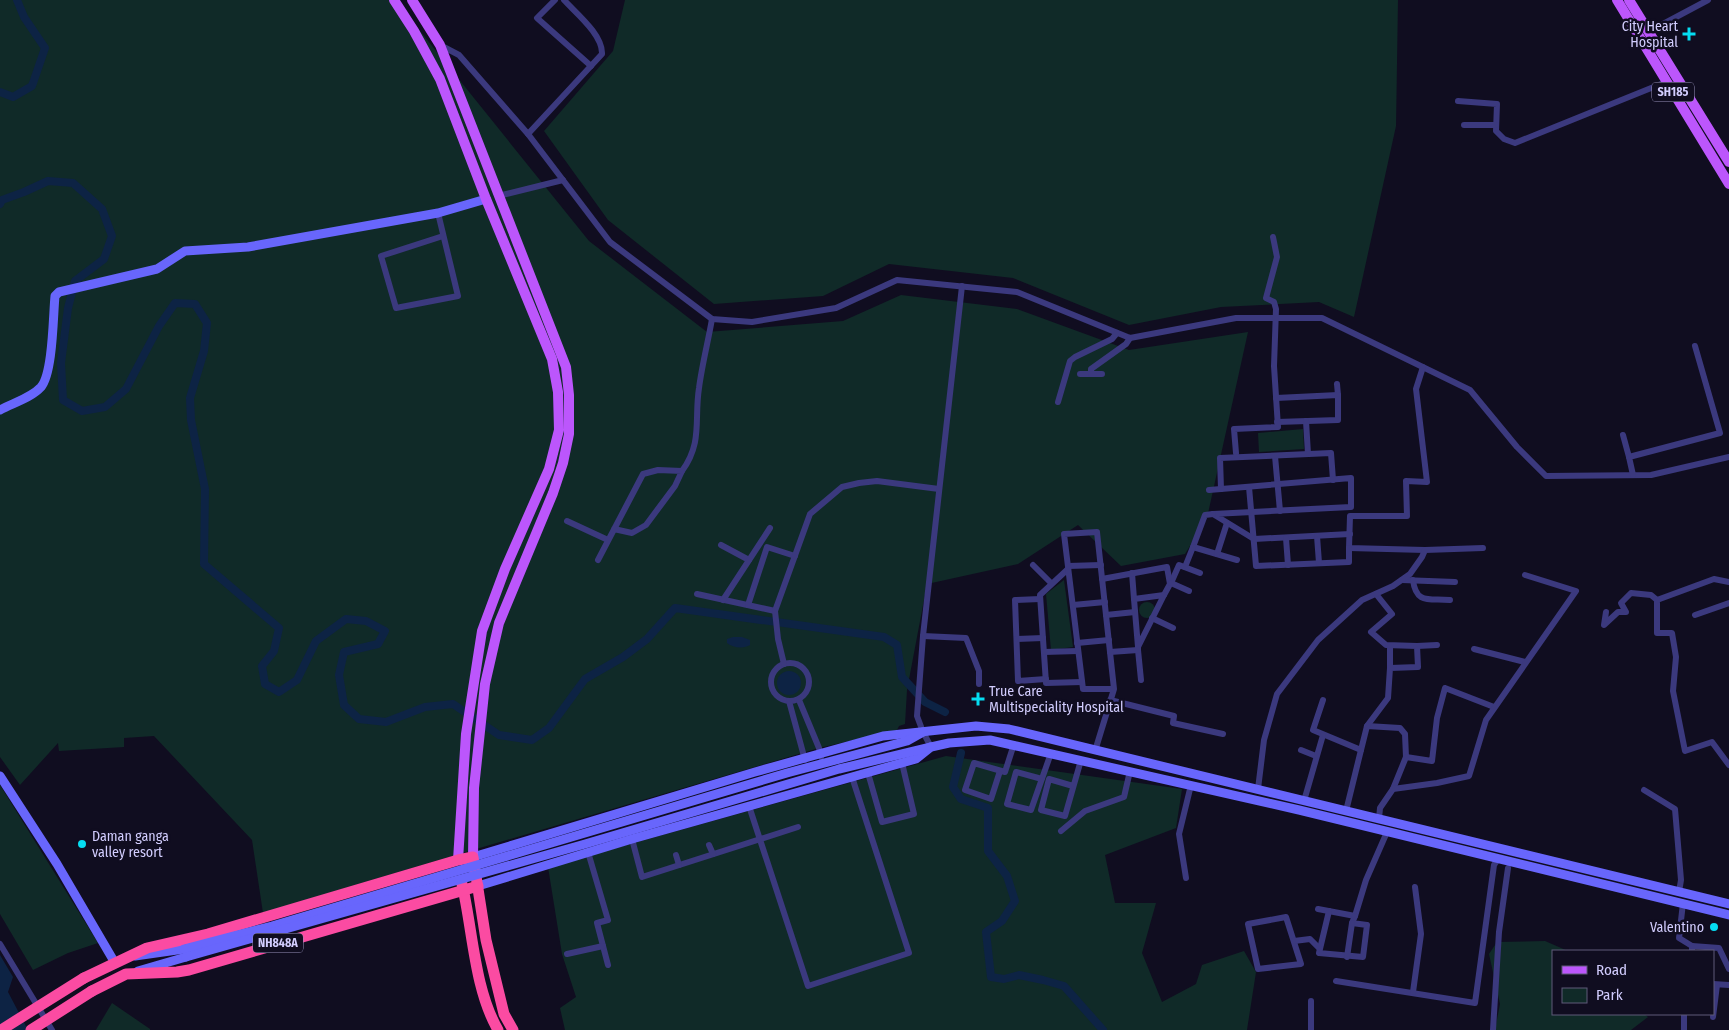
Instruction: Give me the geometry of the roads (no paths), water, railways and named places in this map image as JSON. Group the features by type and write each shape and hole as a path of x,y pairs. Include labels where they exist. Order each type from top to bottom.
{"highway":[{"path":"1,1030 84,978 147,948 208,934 473,856 486,940 504,1014 514,1030"},
{"path":"458,860 480,980 492,1019 498,1030"},
{"name":"NH848A","path":"31,1030 92,991 126,974 188,970 478,886"}],"main road":[{"path":"394,0 440,79 486,199 552,359 558,392 558,430 549,469 505,569 482,631 466,734 458,860"},
{"path":"412,0 440,45 467,111 498,196 566,367 569,395 569,434 564,463 553,494 498,623 485,684 474,788 473,856 890,734 992,726 1729,904"},
{"name":"SH185","path":"1618,0 1666,82 1728,179"},
{"name":"SH185","path":"1629,0 1729,162"},
{"path":"0,410 30,395 41,387 48,374 55,296 59,292 158,269 185,251 248,247 438,213 486,199"},
{"path":"126,974 185,953 272,926 787,773 907,741 923,732"},
{"path":"128,958 185,953 558,852 839,769 948,743 980,740 1000,741 1191,785 1498,859 1512,866 1680,902 1729,915"},
{"path":"478,886 588,852 902,763 920,757 930,747"},
{"path":"1092,762 1095,750"},
{"path":"0,776 57,864 116,963"},
{"path":"1512,866 1518,852"},
{"path":"1679,892 1680,902"}],"street":[{"path":"554,0 537,18 591,66"},
{"path":"528,134 602,54 602,48 597,36 564,0"},
{"path":"1648,32 1708,0"},
{"path":"440,45 459,56 528,134 610,242 712,319 752,322 836,308 897,280 1017,292 1130,338 1236,318 1322,318 1470,390 1517,447 1546,476 1651,475 1729,457"},
{"path":"1458,101 1497,104 1496,131 1504,139 1515,143 1666,82"},
{"path":"1464,125 1496,125"},
{"path":"498,196 563,180"},
{"path":"438,213 444,236 458,296 396,308 382,256 444,236"},
{"path":"1236,453 1234,429 1278,427 1274,366 1276,309 1274,302 1266,298 1277,257 1273,237"},
{"path":"930,747 917,716 923,636 962,286"},
{"path":"614,530 632,533 646,525 674,486 690,459 697,432 698,390 712,319"},
{"path":"1058,402 1070,361 1112,339 1117,333"},
{"path":"1091,374 1091,368 1126,344 1130,338"},
{"path":"1628,457 1720,433 1695,346"},
{"path":"1350,516 1407,516 1406,482 1427,482 1416,389 1423,367"},
{"path":"1080,374 1102,374"},
{"path":"1277,422 1338,420 1337,384"},
{"path":"1276,398 1338,395"},
{"path":"1306,421 1308,454"},
{"path":"1623,435 1633,475"},
{"path":"1221,489 1220,458 1331,453 1333,480"},
{"path":"1275,456 1280,511"},
{"path":"598,560 643,474 658,470 682,471"},
{"path":"1209,490 1351,478 1348,562 1256,566 1249,487"},
{"path":"784,664 778,639 775,611 810,514 842,487 859,483 877,481 939,489"},
{"path":"1185,567 1205,515 1351,507"},
{"path":"1213,514 1254,540 1350,534"},
{"path":"567,521 608,540"},
{"path":"1217,554 1227,523"},
{"path":"723,600 770,528"},
{"path":"1095,750 1114,689 1098,532 1064,534 1083,689 1114,689"},
{"path":"1317,536 1319,563"},
{"path":"1286,538 1288,565"},
{"path":"721,544 749,560"},
{"path":"760,544 795,556"},
{"path":"748,605 768,546"},
{"path":"1194,547 1237,560"},
{"path":"1349,548 1425,550 1483,548"},
{"path":"1258,789 1264,740 1277,694 1318,640 1362,600 1410,574 1425,550"},
{"path":"1033,565 1051,583"},
{"path":"1082,682 1046,683 1040,595 1068,568 1101,565"},
{"path":"1138,648 1179,565 1200,573"},
{"path":"1102,579 1167,567 1170,583"},
{"path":"1132,574 1141,680"},
{"path":"1393,789 1437,783 1469,776 1486,720 1576,591 1525,575"},
{"path":"1657,600 1714,579 1729,582"},
{"path":"1402,580 1455,582"},
{"path":"1413,580 1414,589 1418,596 1450,600"},
{"path":"1170,583 1189,591"},
{"path":"1606,612 1604,625 1618,612 1626,612 1621,603 1631,593 1651,595 1657,600"},
{"path":"696,594 775,611"},
{"path":"1376,594 1392,614 1371,632 1386,646 1437,645"},
{"path":"1134,599 1164,595"},
{"path":"1040,600 1015,600 1018,681 1046,679"},
{"path":"1657,600 1657,632 1672,633 1676,657 1673,691 1685,750 1712,742 1729,765"},
{"path":"1073,605 1105,602"},
{"path":"1695,615 1729,603"},
{"path":"1106,615 1135,612"},
{"path":"1152,618 1173,628"},
{"path":"923,636 966,638 978,671 979,684"},
{"path":"1017,639 1043,638"},
{"path":"1077,643 1108,640"},
{"path":"1346,811 1367,726 1388,698 1390,646"},
{"path":"1390,668 1418,667 1418,646"},
{"path":"1110,652 1138,648"},
{"path":"1474,649 1526,662"},
{"path":"1044,652 1078,651"},
{"path":"796,663 807,671 810,684 808,690 799,700 789,701 780,698 775,694 770,683 774,671 784,664 796,663"},
{"path":"1406,757 1432,761 1437,718 1446,688 1494,707"},
{"path":"799,700 820,753 826,784"},
{"path":"1110,700 1174,716 1173,723 1223,734"},
{"path":"1323,700 1313,730 1361,750"},
{"path":"789,701 812,788"},
{"path":"1367,726 1400,728 1404,734 1406,757 1393,789 1380,808 1379,819"},
{"path":"1304,801 1323,734"},
{"path":"1000,771 991,798 965,790 974,763 1005,772 1014,744"},
{"path":"1300,750 1316,756"},
{"path":"1042,779 1016,772 1006,804 1032,810 1042,779 1050,753"},
{"path":"1073,786 1049,779 1041,810 1065,816 1081,760"},
{"path":"868,772 882,822 914,814 902,763"},
{"path":"1061,831 1085,811 1124,797 1130,771"},
{"path":"749,806 808,986 909,953 852,777"},
{"path":"1186,878 1179,834 1191,785"},
{"path":"1644,790 1675,809 1681,880 1679,892"},
{"path":"632,840 642,877 798,827"},
{"path":"1347,957 1354,920 1366,880 1387,832"},
{"path":"709,845 713,854"},
{"path":"588,852 608,920 597,923 608,966"},
{"path":"676,855 680,865"},
{"path":"1336,981 1475,1003 1494,864 1498,859"},
{"path":"1493,1030 1499,932 1512,866"},
{"path":"1413,992 1421,934 1415,888"},
{"path":"1680,902 1679,938 1692,949 1719,948 1729,969"},
{"path":"1318,909 1329,911 1367,925 1362,957 1319,954 1329,911"},
{"path":"1286,917 1294,941 1301,964 1258,970 1248,924 1286,917"},
{"path":"1294,941 1310,939 1320,948"},
{"path":"0,944 52,1030"},
{"path":"567,954 603,946"},
{"path":"1714,1001 1715,985 1729,985"},
{"path":"1311,1001 1311,1030"},
{"path":"1684,1015 1684,1030"}],"water":[{"path":"742,637 750,640 750,645 745,647 732,646 727,643 727,639"},
{"path":"789,671 797,675 801,683 797,691 789,695 781,691 777,683 781,675"},
{"path":"0,955 13,977 8,992 28,1030 0,1030"}],"waterway":[{"path":"0,92 13,97 32,86 45,48 24,17 17,0"},
{"path":"0,204 2,200 48,181 73,183 102,209 112,236 104,259 75,281 68,308 61,363 63,400 82,411 105,407 126,389 159,326 175,303 195,304 207,323 204,351 190,398 191,420 205,489 204,564 279,628 274,651 262,666 265,684 279,692 297,680 316,641 346,619 366,621 385,631 378,644 344,652 339,675 344,705 359,719 386,722 425,707 453,704 499,735 532,740 549,728 585,679 623,657 647,639 675,608 884,637 897,645 902,677 925,702 945,712"},
{"path":"961,753 953,787 961,799 988,808 988,851 1007,876 1015,901 1002,921 986,932 991,977 1004,979 1019,975 1064,986 1103,1030"}],"place":[{"name":"City Heart Hospital","path":"1689,34"},
{"name":"True Care Multispeciality Hospital","path":"978,699"},
{"name":"Daman ganga valley resort","path":"82,844"},
{"name":"Valentino","path":"1714,927"}]}
